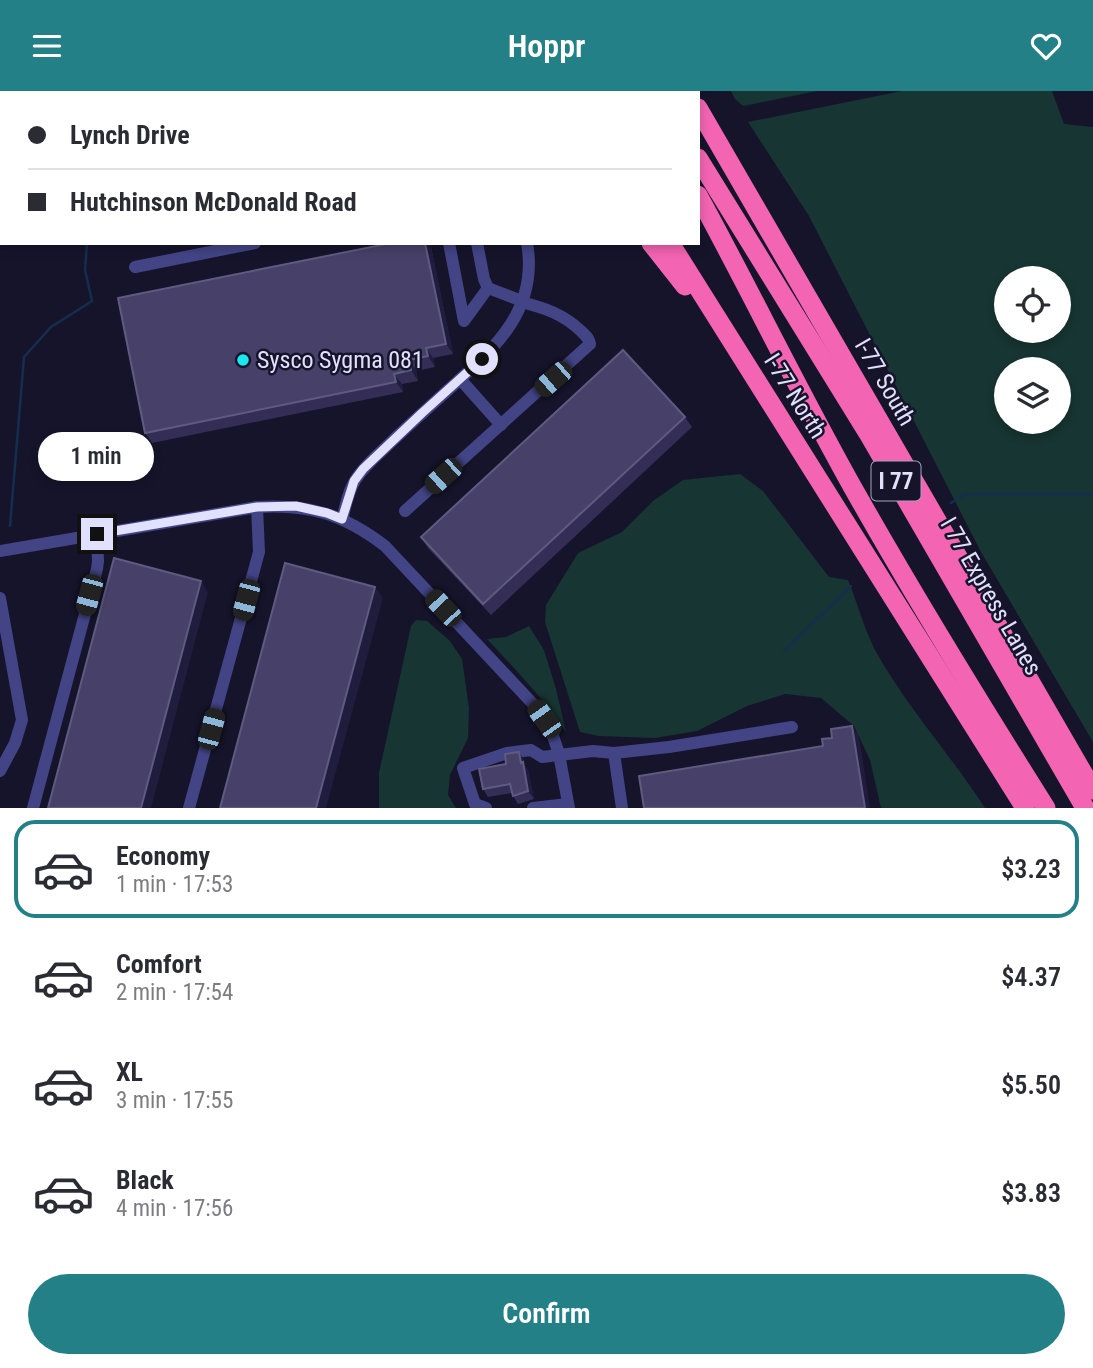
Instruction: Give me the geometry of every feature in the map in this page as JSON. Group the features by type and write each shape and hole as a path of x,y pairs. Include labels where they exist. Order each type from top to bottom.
{"highway":[{"path":"700,95 748,195"},
{"name":"I-77 South","path":"700,111 1093,790"},
{"name":"I 77 Express Lanes","path":"700,161 863,424 1085,808"},
{"name":"I 77","path":"700,199 857,495 929,619 1046,808"},
{"path":"653,245 744,361"},
{"name":"I-77 North","path":"671,245 1025,808"}],"street":[{"path":"135,267 245,245"},
{"path":"449,245 464,321 488,288"},
{"path":"405,511 590,344 589,338 570,321 542,307 488,288 477,245"},
{"path":"342,519 354,481 363,469 493,349 510,327 526,288 527,245"},
{"path":"460,379 501,425"},
{"path":"0,551 257,507 296,506 342,519 385,546 533,704 553,736 569,806 533,808"},
{"path":"189,808 259,552 257,507"},
{"path":"33,808 97,569 97,534"},
{"path":"0,598 22,720 15,743 0,771"},
{"path":"486,808 475,804 463,768 507,753 531,750 542,757 593,751 614,753 792,727"},
{"path":"0,746 15,743"},
{"path":"614,753 622,808"}],"green space":[{"path":"731,91 817,91 743,106"},
{"path":"902,91 1052,91 1064,124 1093,127 1093,742 981,552 809,216 748,122"},
{"path":"740,474 763,491 829,577 848,580 871,642 887,671 985,808 881,808 870,760 854,726 821,698 785,694 747,706 697,731 655,738 599,736 580,732 545,622 546,605 578,553 622,532 653,501 683,480"},
{"path":"416,620 427,621 450,641 462,659 469,708 468,738 450,775 448,795 456,808 379,808 379,773 411,626"},
{"path":"529,626 544,650 566,732 487,639 506,637"}],"building":[{"path":"381,245 425,245 446,344 426,348 428,356 409,360 411,370 394,374 396,382 145,433 118,298"},
{"path":"623,350 685,417 483,604 421,537"},
{"path":"114,558 201,581 141,808 48,808"},
{"path":"285,563 375,587 316,808 220,808"},
{"path":"852,726 865,808 644,808 639,776 823,746 822,739 832,738 831,729"},
{"path":"519,752 528,791 513,796 510,784 483,789 479,769 506,764 505,754"}],"waterway":[{"path":"10,526 24,357 51,327 92,301 85,270 87,245"},
{"path":"951,503 965,494 1093,494"},
{"path":"784,651 851,586"}],"place":[{"name":"Sysco Sygma 081","path":"243,360"}],"route":[{"path":"97,534 257,507 296,506 342,519 354,481 363,469 482,359"}]}
